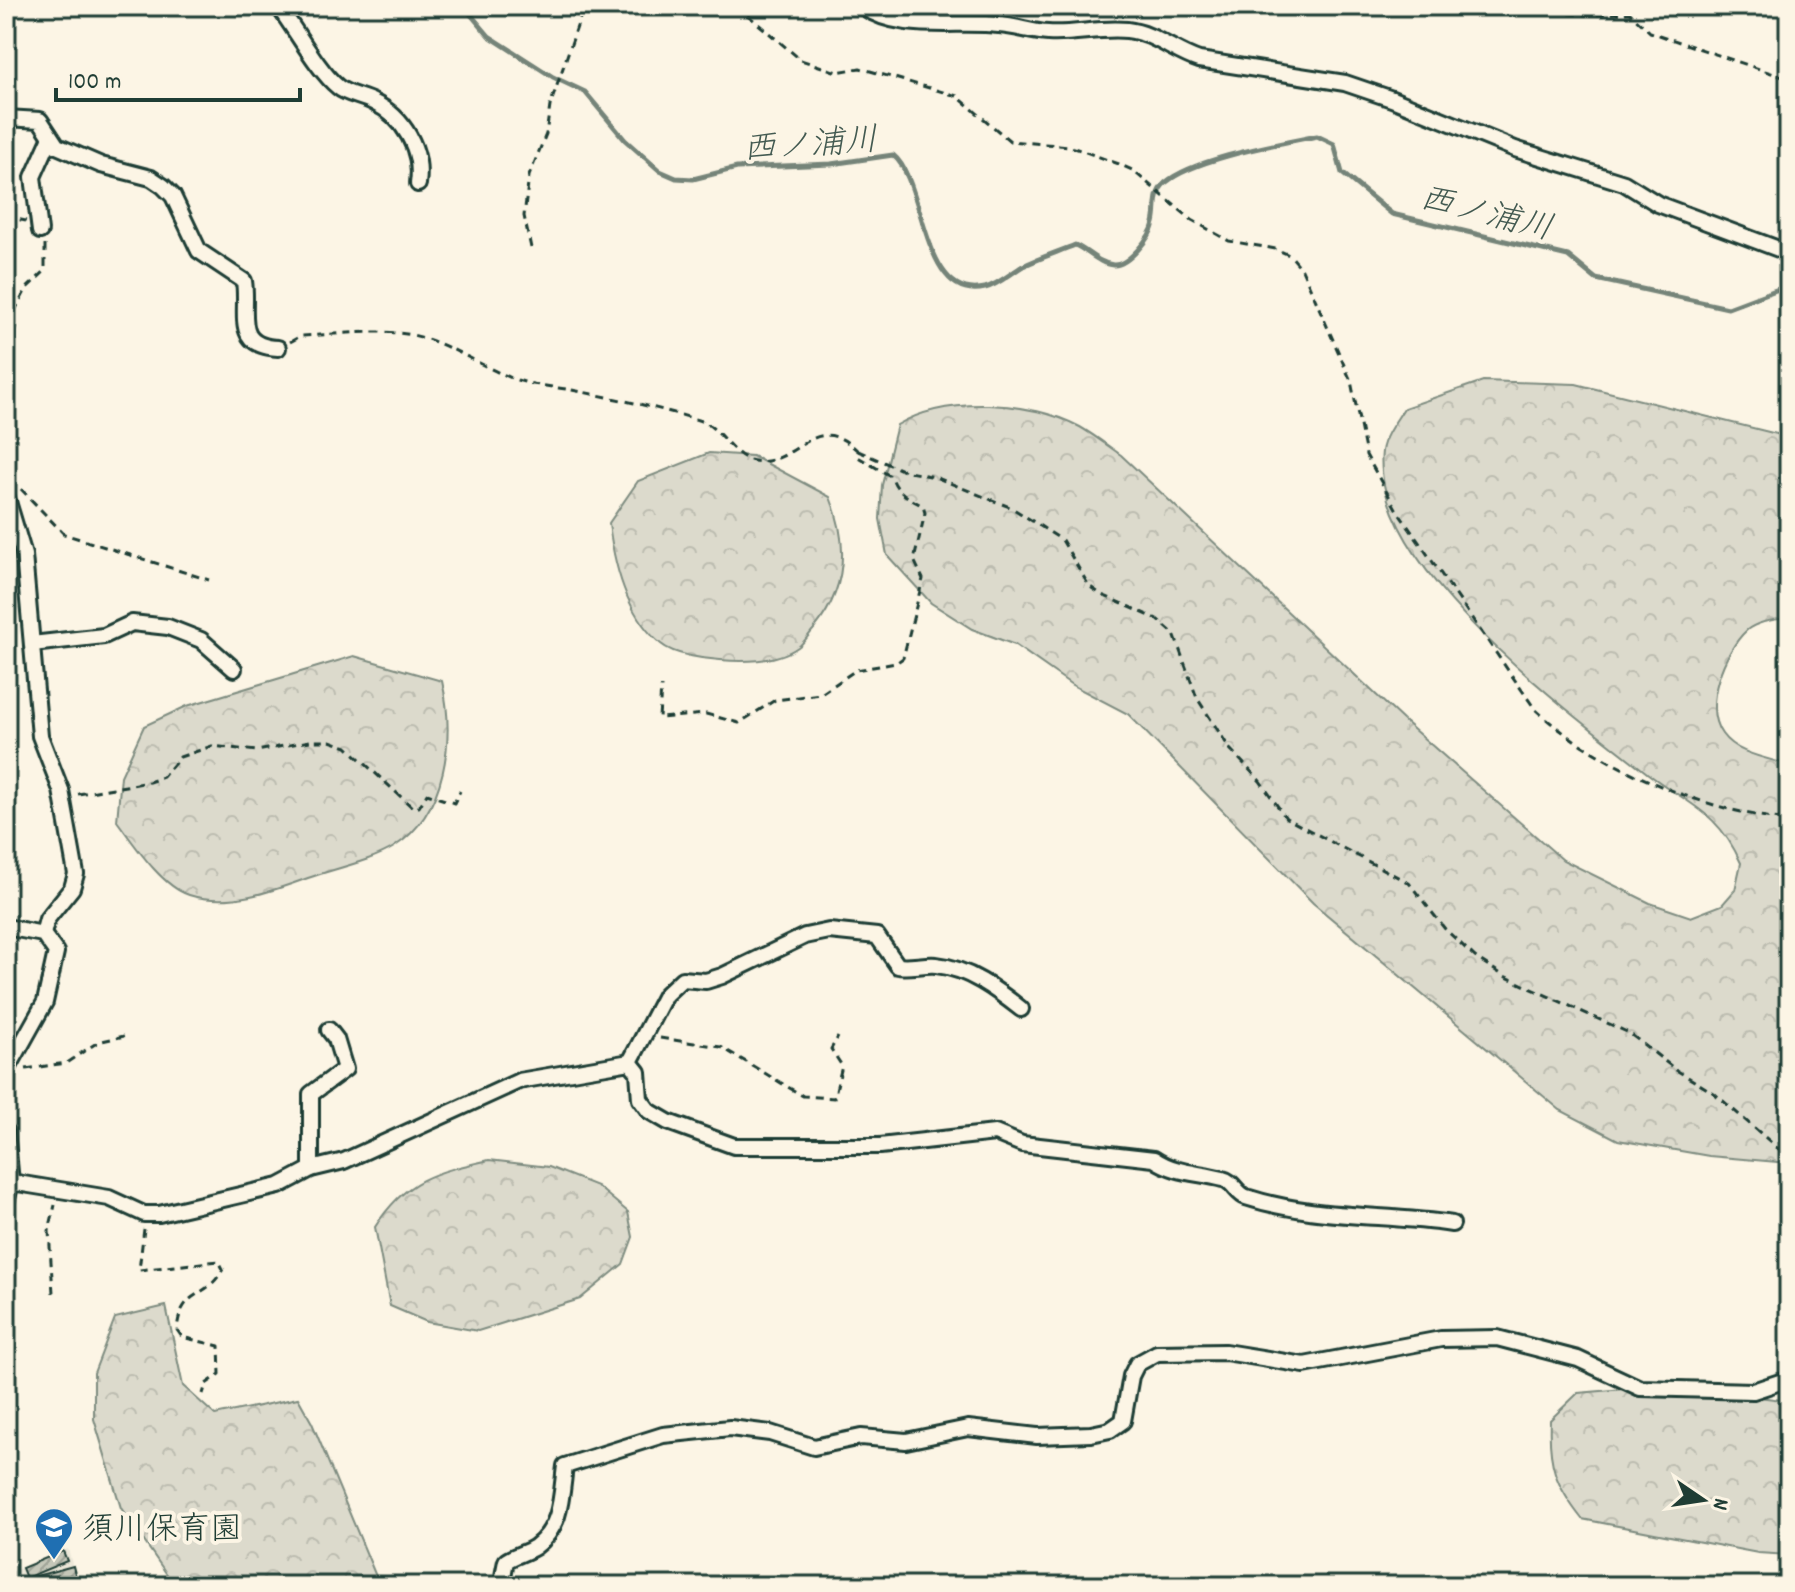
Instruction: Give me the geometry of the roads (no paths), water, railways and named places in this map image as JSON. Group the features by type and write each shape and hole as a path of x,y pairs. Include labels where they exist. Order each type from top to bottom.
{"street":[{"path":"278,6 338,87 381,106 407,135 421,164 418,184"},
{"path":"862,6 886,18 910,22 993,24 1049,33 1104,28 1131,30 1157,38 1182,54 1199,60 1345,83 1452,121 1515,149 1624,183 1658,204 1789,253"},
{"path":"6,118 40,120 57,146 101,165 151,178 163,186 173,196 199,251 244,281 244,323 250,338 263,348 278,348"},
{"path":"40,231 33,177 50,139"},
{"path":"6,495 24,555 40,736 61,790 76,874 72,888 47,919 43,934"},
{"path":"32,644 104,636 132,623 168,627 201,640 234,669"},
{"path":"6,927 43,934 56,952 45,1002 6,1072"},
{"path":"11,1182 109,1198 144,1214 159,1214 279,1186 311,1169 344,1161 519,1081 630,1062 665,995 682,979 706,981 722,976 805,936 829,931 877,936 898,966 936,965 977,978 1021,1009"},
{"path":"311,1169 311,1094 345,1069 336,1039 329,1030"},
{"path":"630,1062 638,1072 640,1099 649,1111 668,1122 734,1146 880,1146 995,1133 1022,1144 1154,1159 1171,1171 1227,1179 1243,1196 1338,1216 1397,1216 1452,1224"},
{"path":"6,1131 11,1182 6,1203"},
{"path":"501,1586 506,1561 533,1549 549,1533 558,1517 565,1466 663,1435 730,1428 770,1433 814,1447 861,1437 906,1441 968,1428 1037,1436 1091,1434 1110,1430 1123,1421 1131,1376 1137,1364 1157,1353 1225,1352 1304,1365 1441,1339 1497,1338 1578,1359 1640,1388 1753,1391 1789,1379"}],"waterway":[{"name":"西ノ浦川","path":"455,6 467,10 489,36 553,77 585,92 625,140 660,171 676,178 693,179 737,168 831,164 893,155 904,169 936,259 948,277 964,288 985,288 1023,266 1075,245 1103,262 1119,264 1132,256 1148,236 1154,223 1158,192 1165,183 1216,159 1317,136 1334,144 1342,173 1392,214 1568,256 1596,279 1728,308 1789,285"}],"place":[{"name":"須川保育園","path":"54,1561"}]}
